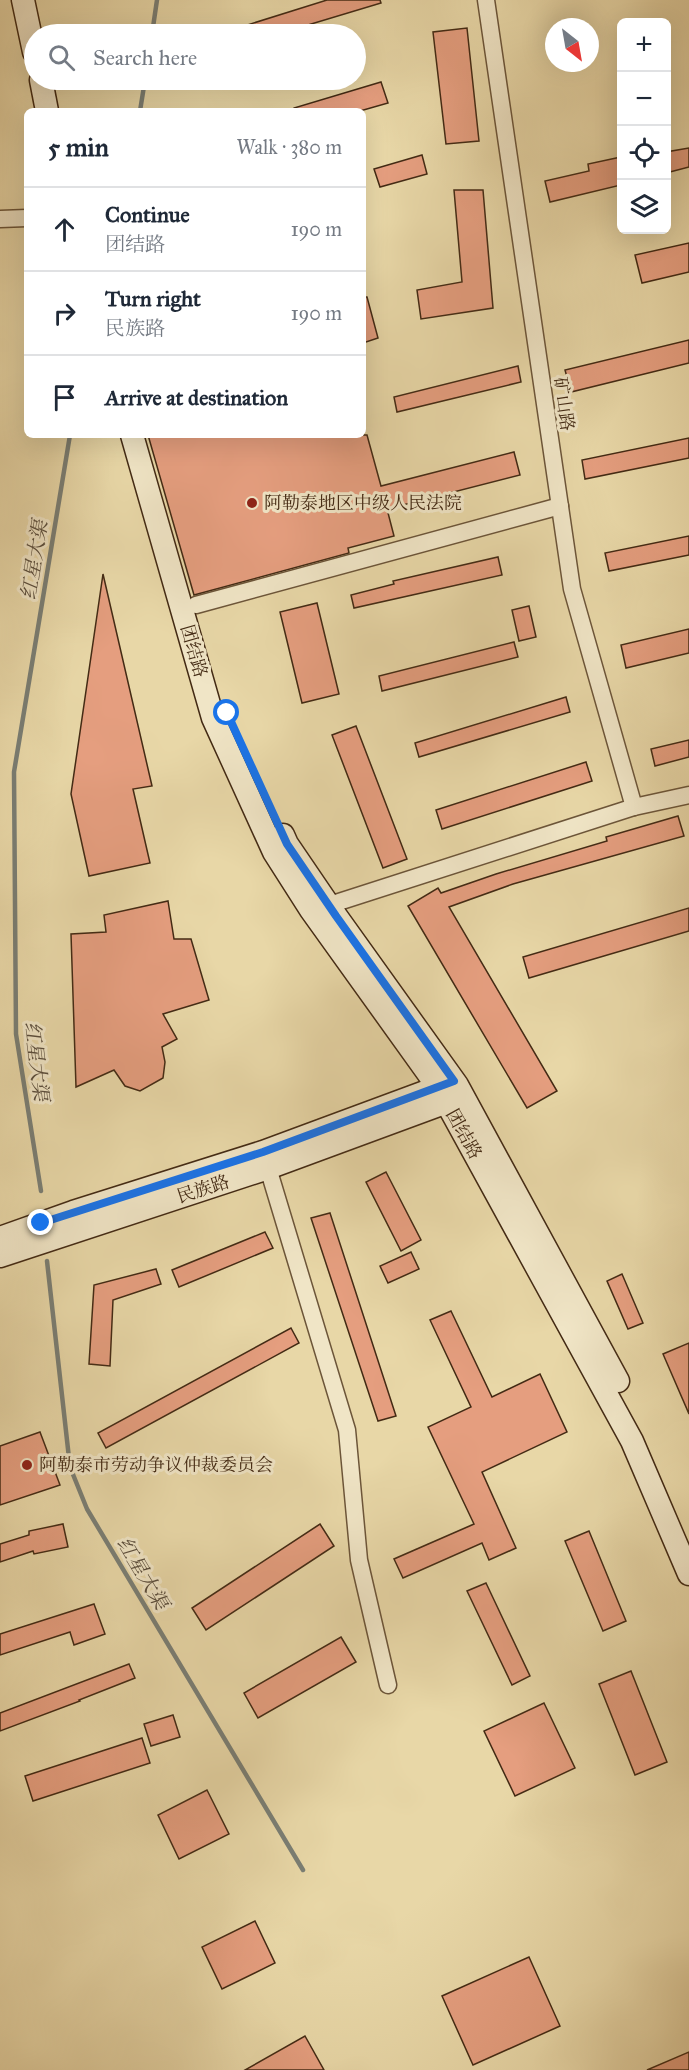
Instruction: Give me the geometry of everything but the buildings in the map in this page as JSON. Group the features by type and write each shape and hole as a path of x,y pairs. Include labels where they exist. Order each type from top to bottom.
{"main road":[{"path":"23,0 28,24"},
{"path":"39,0 44,24"},
{"path":"42,90 46,108"},
{"path":"58,90 62,108"},
{"name":"团结路","path":"133,438 213,718 274,852 320,908 451,1092 646,1434 689,1535"},
{"name":"团结路","path":"149,438 227,713 287,844 320,908"},
{"name":"团结路","path":"451,1092 632,1441 689,1574"},
{"name":"民族路","path":"0,1256 25,1237 266,1160 451,1092"}],"street":[{"name":"矿山路","path":"486,0 572,589 634,807"},
{"path":"0,219 24,218"},
{"path":"196,605 560,506"},
{"path":"320,908 634,807 689,795"},
{"path":"266,1160 347,1430 359,1560 388,1685"}],"waterway":[{"name":"红星大渠","path":"153,24 157,0"},
{"name":"红星大渠","path":"140,108 143,90"},
{"name":"红星大渠","path":"41,1191 16,1034 14,772 70,438"},
{"name":"红星大渠","path":"47,1261 70,1467 87,1509 303,1870"}],"place":[{"name":"阿勒泰地区中级人民法院","path":"252,503"},
{"name":"阿勒泰市劳动争议仲裁委员会","path":"27,1465"}],"route":[{"path":"41,1223 263,1152 454,1081 287,844 227,713"}]}
